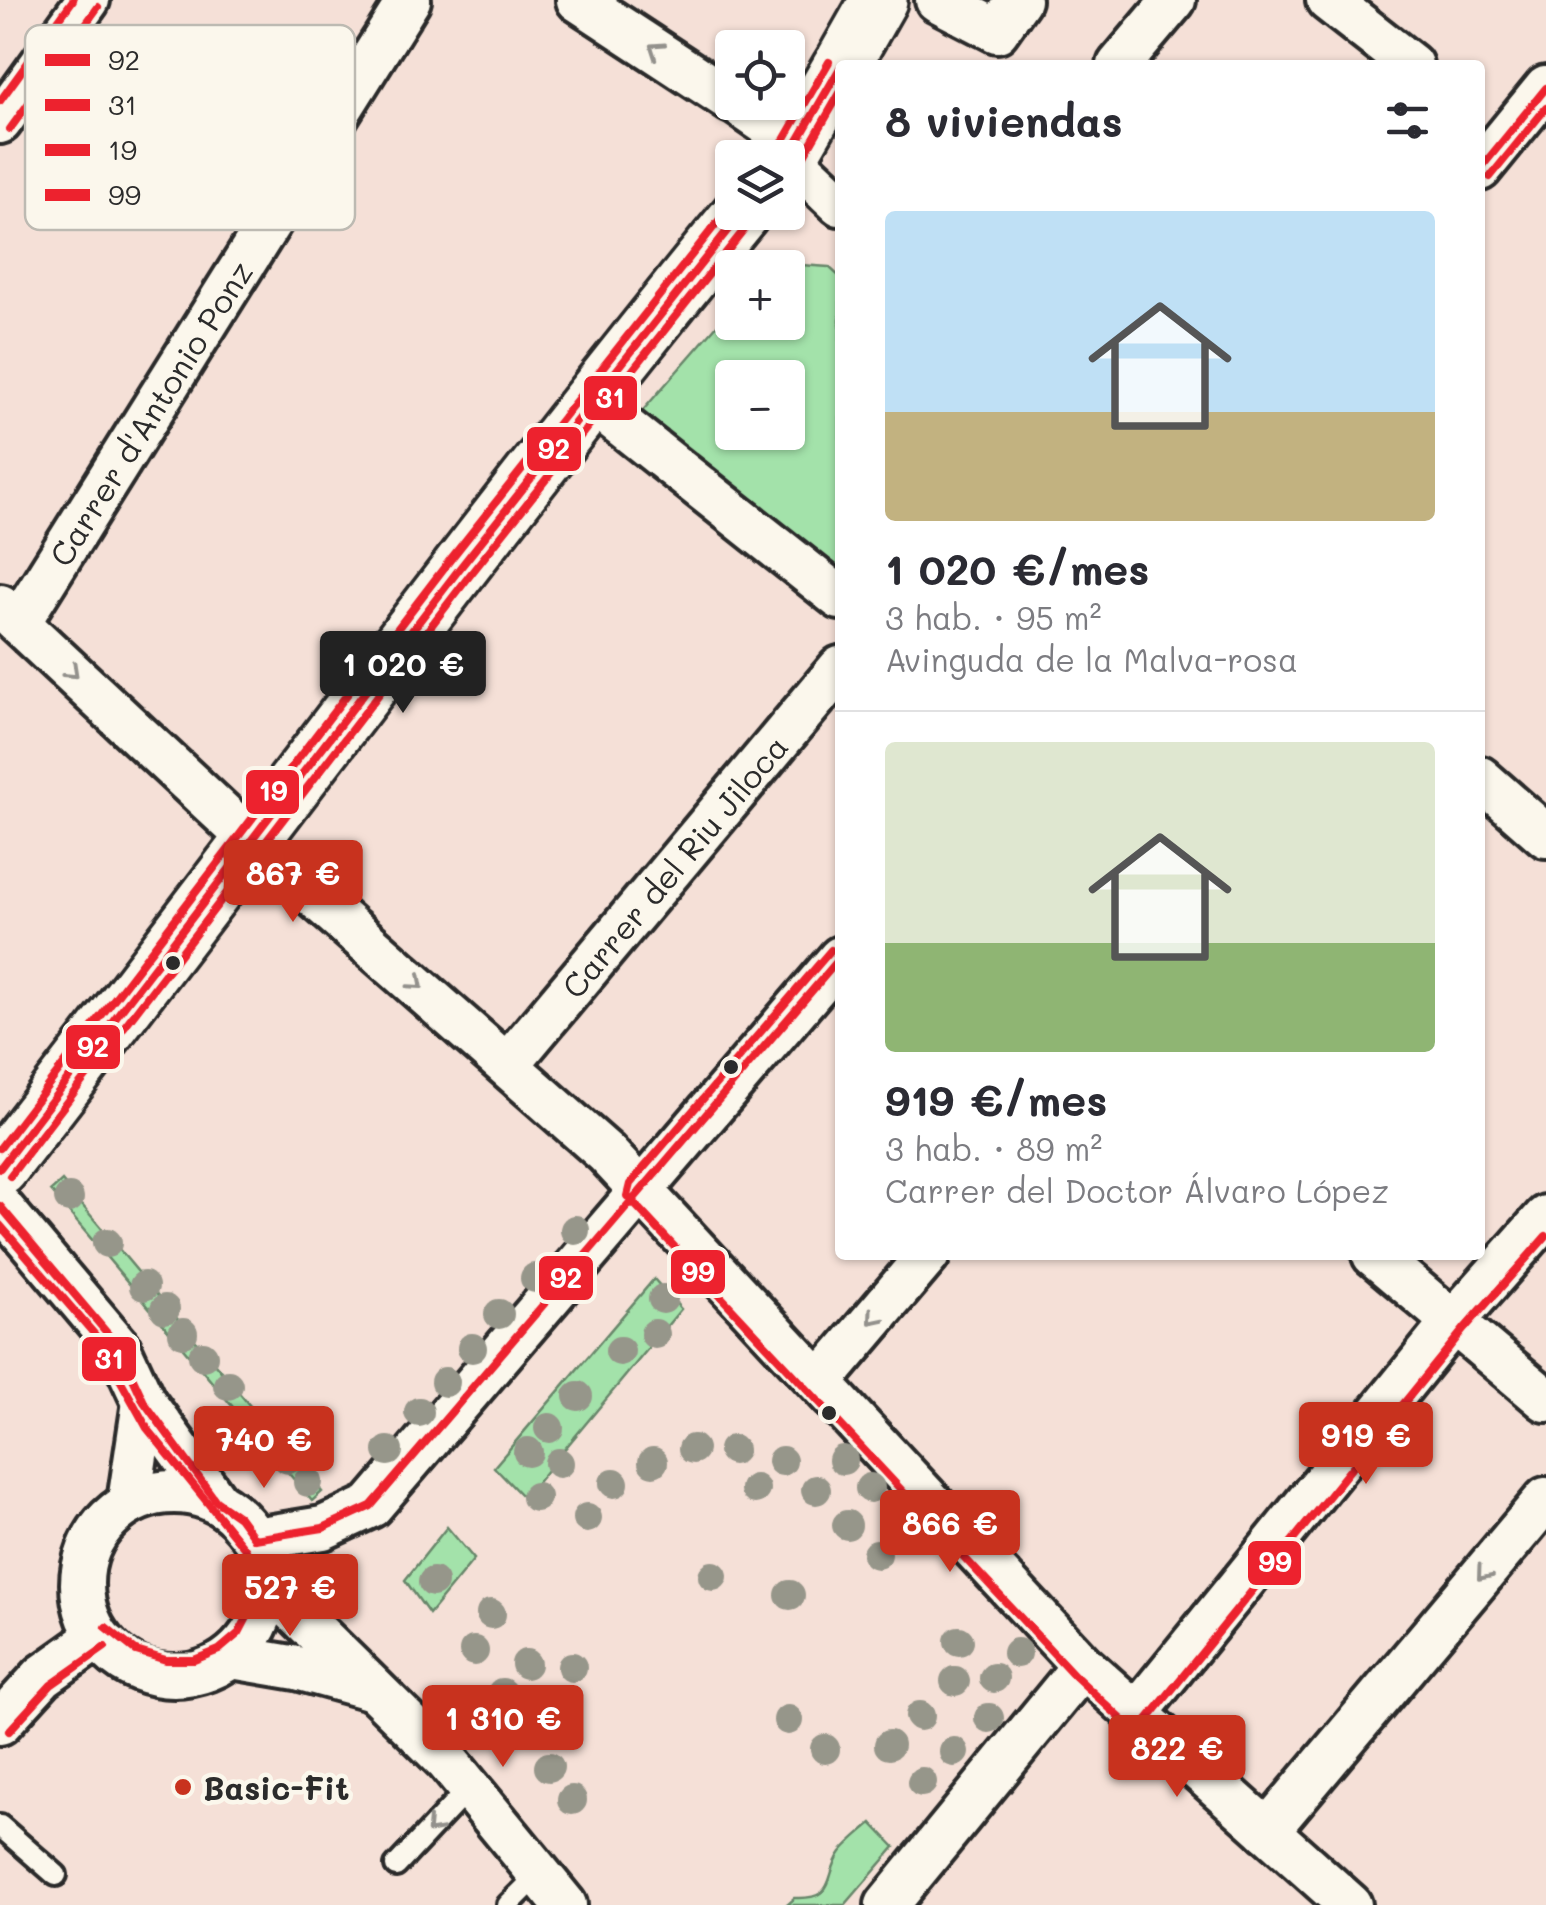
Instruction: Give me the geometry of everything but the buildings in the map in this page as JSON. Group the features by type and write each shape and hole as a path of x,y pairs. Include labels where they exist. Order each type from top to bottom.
{"street":[{"path":"70,25 88,0"},
{"name":"Carrer d'Antonio Ponz","path":"355,83 409,0"},
{"path":"578,0 715,90"},
{"path":"845,60 880,0"},
{"path":"937,0 996,31 1019,0"},
{"path":"1123,60 1174,0"},
{"path":"1328,0 1405,60"},
{"path":"798,140 835,76"},
{"path":"0,122 25,87"},
{"path":"1488,142 1546,88"},
{"path":"755,120 777,140"},
{"path":"805,167 835,199"},
{"name":"Carrer d'Antonio Ponz","path":"10,614 260,230"},
{"path":"0,1168 254,842 589,399 727,230"},
{"path":"589,399 835,594"},
{"path":"10,614 254,842 606,1152 639,1192 1083,1666 1350,1905"},
{"name":"Carrer del Riu Jiloca","path":"509,1063 835,674"},
{"path":"1485,782 1546,836"},
{"path":"255,1539 324,1528 371,1506 835,964"},
{"path":"0,1206 118,1346 144,1402 216,1502 238,1517 255,1539 267,1584 263,1611 251,1636 232,1656 206,1671 176,1677 146,1672 119,1659 98,1637 84,1610 80,1580 87,1549 104,1522 129,1502 173,1492 216,1502"},
{"path":"1135,1715 1454,1321 1546,1217"},
{"path":"820,1382 924,1260"},
{"path":"1380,1260 1546,1400"},
{"path":"129,1502 144,1402"},
{"path":"1266,1831 1546,1499"},
{"path":"267,1584 470,1787 553,1889"},
{"path":"0,1722 43,1676 98,1637"},
{"path":"232,1656 297,1668 378,1691"},
{"path":"887,1905 1083,1666"}],"lane":[{"path":"396,1866 470,1787"},
{"path":"0,1826 56,1875"},
{"path":"508,1905 553,1889"}],"green space":[{"path":"805,265 829,267 835,272 835,586 631,424 715,328 715,340 805,340"},
{"path":"62,1181 322,1492 312,1501 51,1191"},
{"path":"654,1279 681,1309 524,1498 494,1467"},
{"path":"447,1527 474,1559 429,1614 405,1580"},
{"path":"872,1823 895,1847 845,1905 786,1905 794,1898 808,1898 824,1890 841,1852"}],"transit line":[{"name":"19","path":"55,25 73,0"},
{"name":"31","path":"85,25 98,7"},
{"name":"19","path":"784,140 829,62"},
{"name":"19","path":"0,101 25,66"},
{"name":"92","path":"798,140 835,77"},
{"name":"92","path":"1485,163 1546,88"},
{"name":"31","path":"805,154 835,102"},
{"name":"31","path":"10,129 25,108"},
{"name":"99","path":"1490,177 1546,108"},
{"name":"19","path":"0,1148 450,560 715,225"},
{"name":"92","path":"0,1168 460,568 728,230"},
{"name":"31","path":"10,1176 470,575 744,230"},
{"name":"99","path":"831,950 630,1184 627,1196 1074,1675 1130,1727 1145,1723 1464,1329 1546,1236"},
{"name":"92","path":"255,1539 323,1528 371,1506 835,964"},
{"name":"92","path":"0,1206 118,1346 144,1402 216,1501 239,1517 255,1539"},
{"name":"31","path":"0,1225 96,1336 147,1428 246,1550 254,1582 251,1610 239,1633 219,1650 194,1660 166,1660 136,1651 106,1627"},
{"name":"31","path":"9,1731 51,1685 105,1647"}],"place":[{"name":"Basic-Fit","path":"183,1787"}]}
